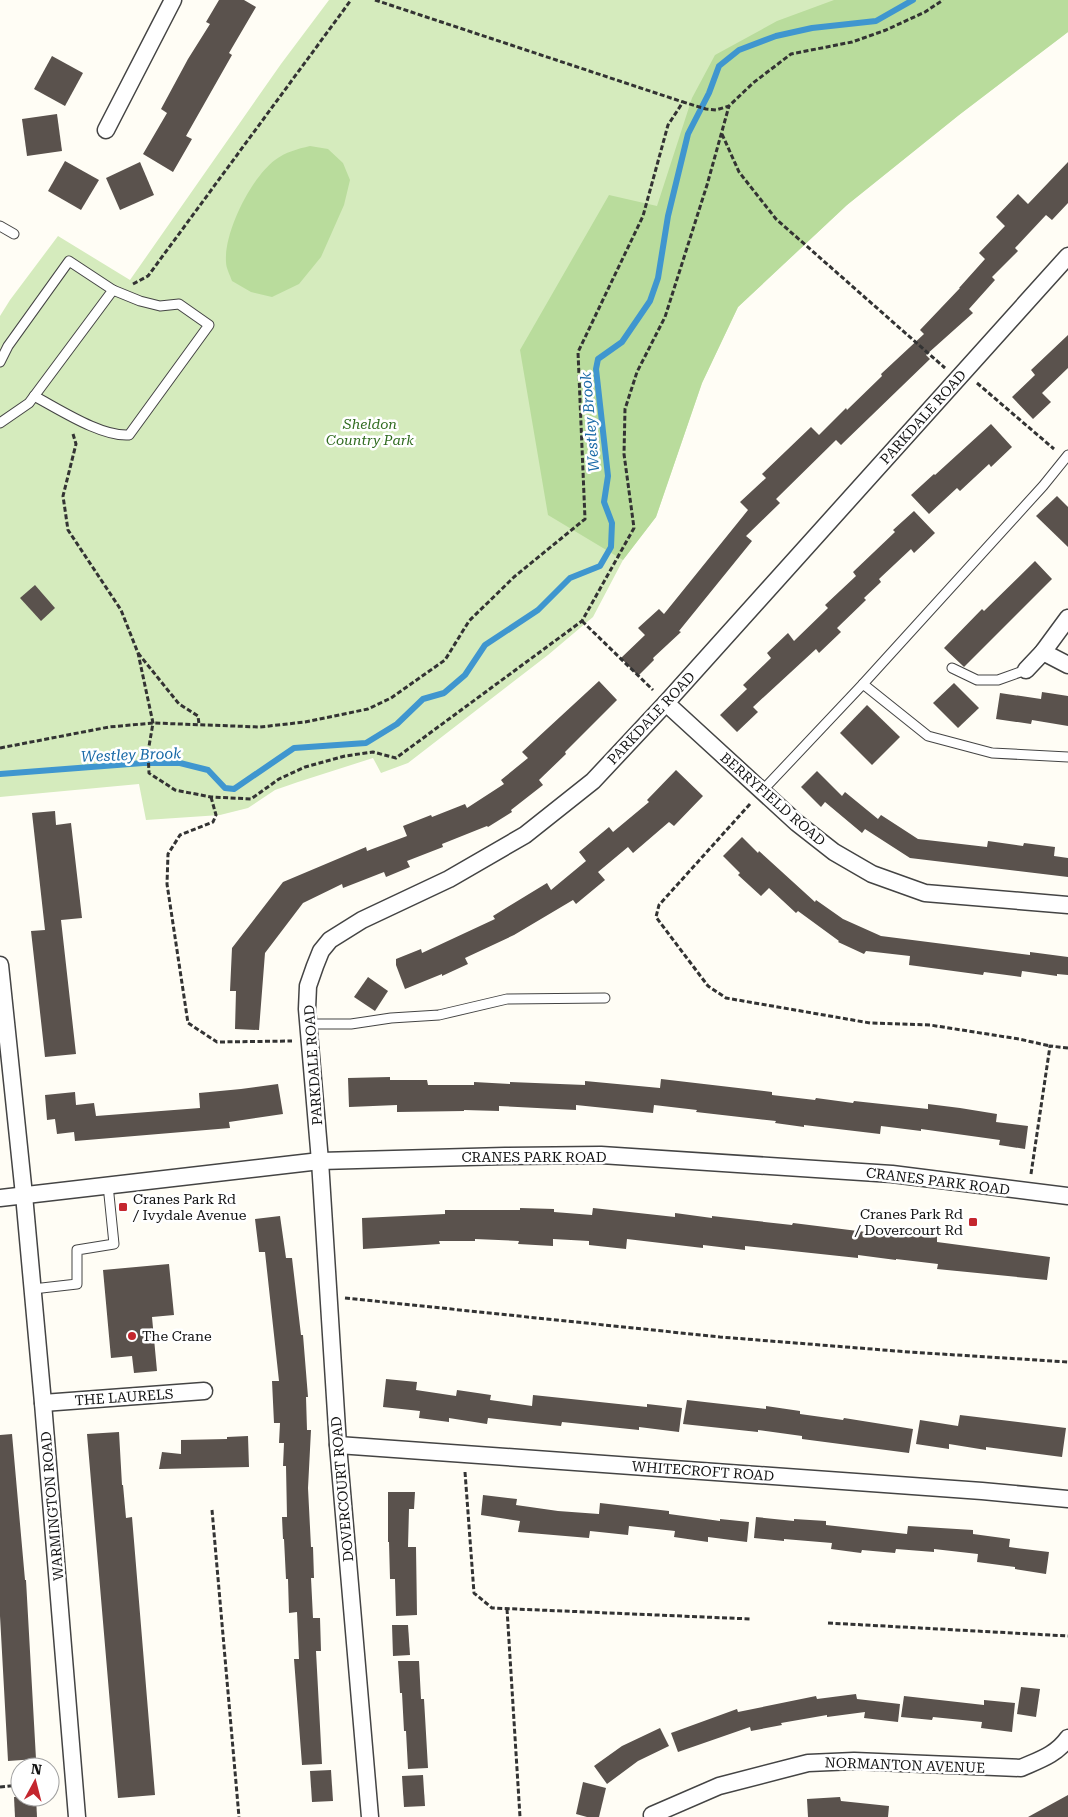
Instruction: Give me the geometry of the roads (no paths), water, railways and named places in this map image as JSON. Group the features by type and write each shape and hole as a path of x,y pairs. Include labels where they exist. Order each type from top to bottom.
{"street":[{"path":"106,130 174,0"},
{"name":"PARKDALE ROAD","path":"320,1161 308,1024 308,986 321,952 330,940 362,920 449,879 526,835 593,781 666,703 1068,256"},
{"path":"1026,670 1043,652 1068,618"},
{"path":"1043,652 1068,665"},
{"name":"BERRYFIELD ROAD","path":"666,703 797,823 834,852 872,874 925,892 1068,905"},
{"name":"WARMINGTON ROAD","path":"0,965 33,1289 77,1817"},
{"name":"CRANES PARK ROAD","path":"0,1198 320,1161 506,1156 601,1156 691,1160 892,1174 1068,1196"},
{"name":"DOVERCOURT ROAD","path":"320,1161 338,1445 370,1817"},
{"name":"THE LAURELS","path":"43,1403 204,1391"},
{"name":"WHITECROFT ROAD","path":"338,1445 1068,1499"},
{"name":"NORMANTON AVENUE","path":"652,1815 719,1786 808,1763 854,1761 1021,1768 1057,1751 1068,1738"}],"lane":[{"path":"0,226 14,234"},
{"path":"0,362 8,346 69,261 117,291 140,301 160,306 179,304 209,325 129,435 120,436 82,423 34,396"},
{"path":"0,423 30,402 117,291"},
{"path":"762,791 863,684 1067,457"},
{"path":"952,668 977,680 998,680 1026,670"},
{"path":"863,684 928,736 992,753 1068,757"},
{"path":"308,1024 351,1024 390,1018 439,1015 507,999 606,998"},
{"path":"33,1289 77,1284 77,1250 114,1244 108,1185"}],"waterway":[{"name":"Westley Brook","path":"0,774 143,763 180,763 208,770 225,788 234,789 294,748 366,743 397,724 423,699 444,693 465,675 485,645 538,610 570,578 600,566 611,547 612,523 604,502 608,476 596,369 598,359 622,342 650,301 658,278 668,216 688,134 709,93 719,66 739,50 776,36 812,28 876,21 913,0"}],"place":[{"name":"Cranes Park Rd / Ivydale Avenue","path":"123,1207"},
{"name":"Cranes Park Rd / Dovercourt Rd","path":"973,1222"},
{"name":"The Crane","path":"132,1336"}],"park label":[{"name":"Sheldon Country Park","path":"370,432"}]}
